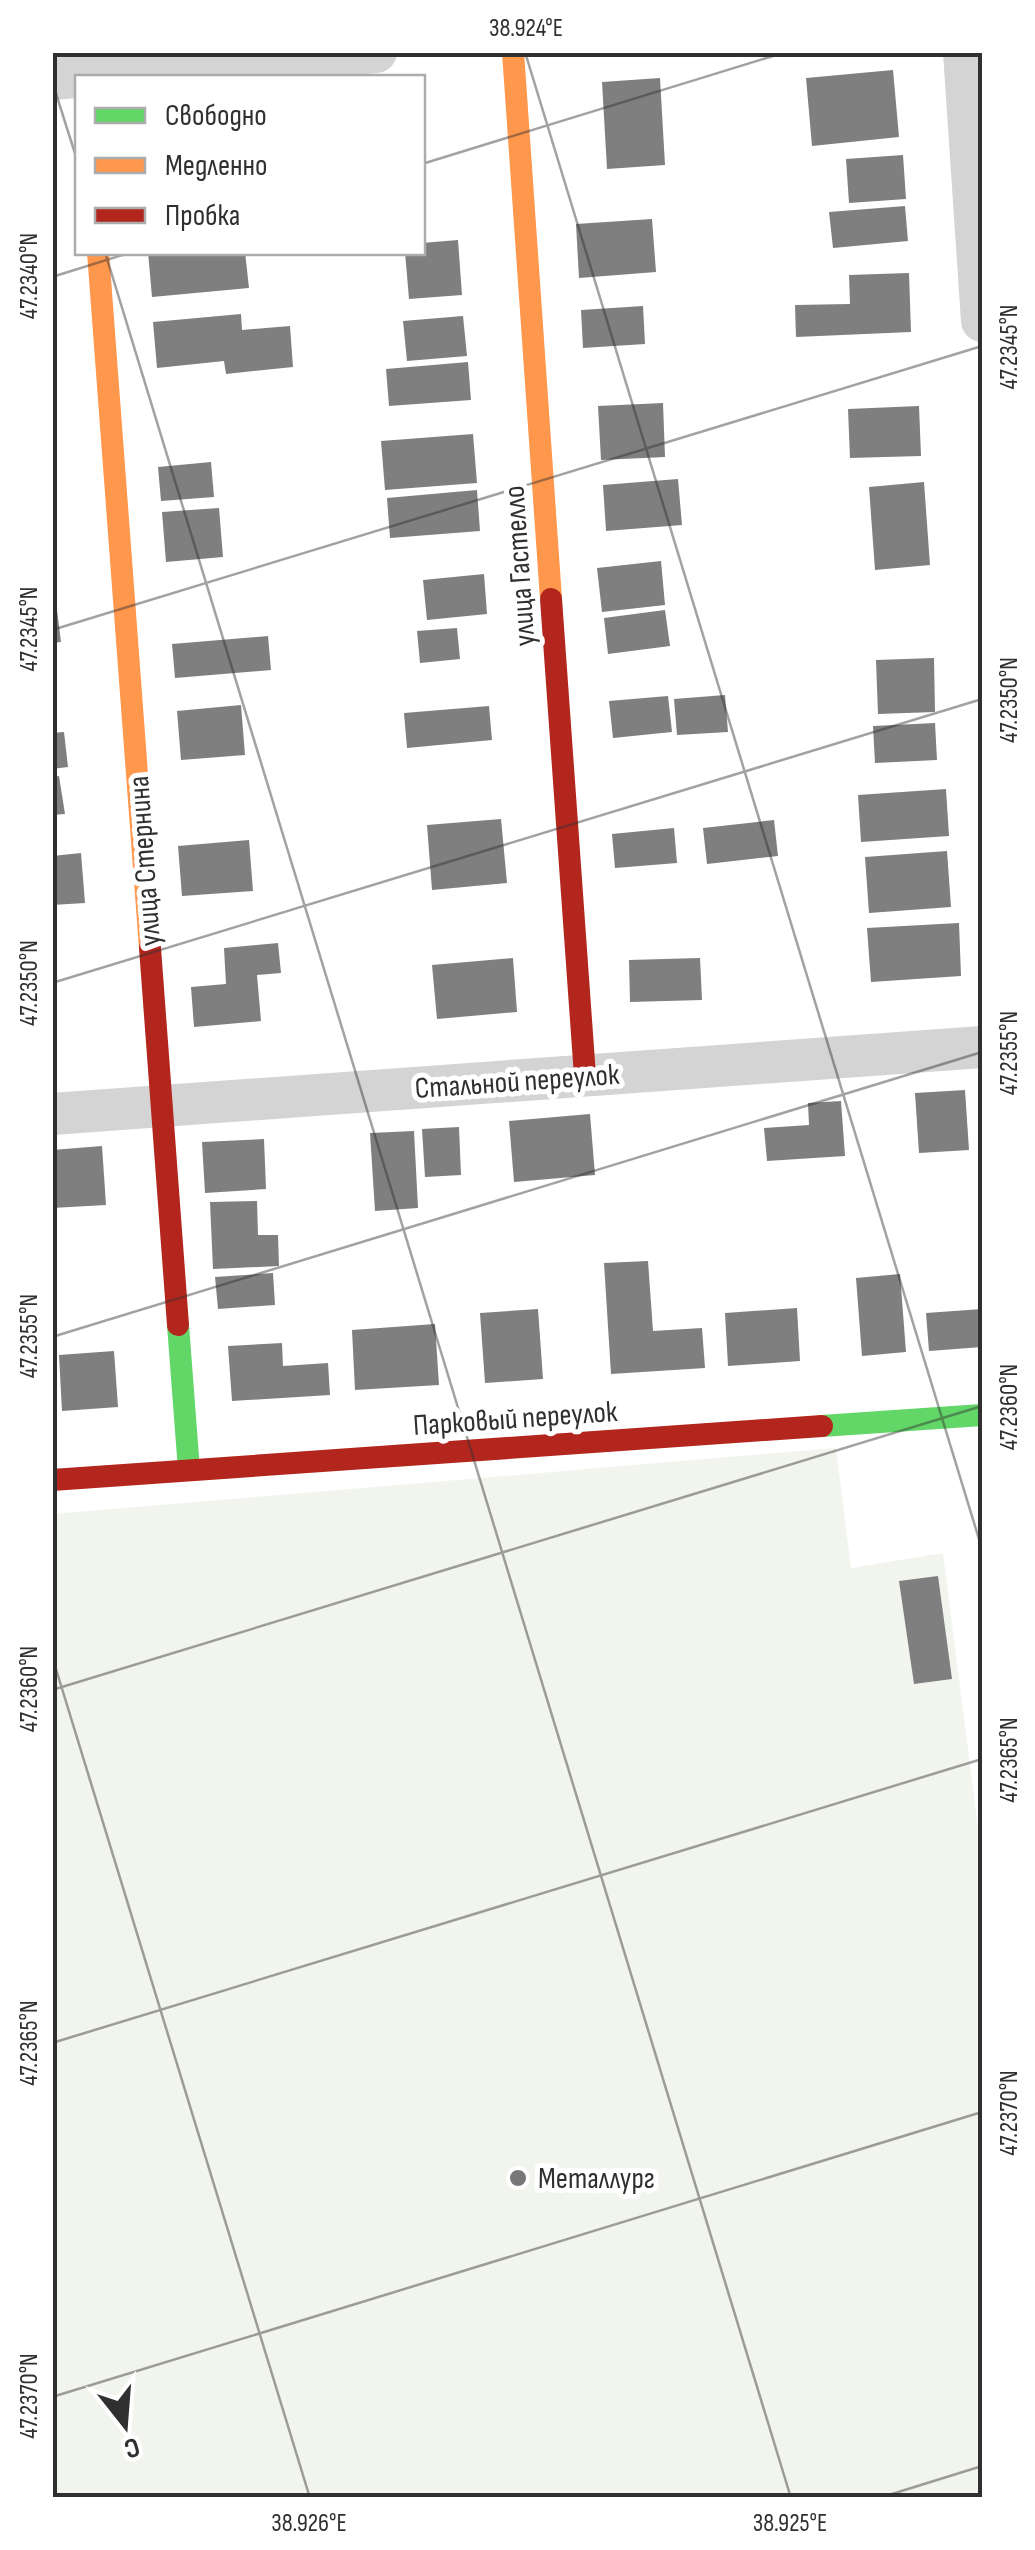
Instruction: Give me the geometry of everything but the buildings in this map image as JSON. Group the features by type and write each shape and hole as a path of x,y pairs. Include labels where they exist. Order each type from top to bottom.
{"street":[{"path":"108,75 376,52"},
{"name":"улица Гастелло","path":"513,52 585,1076"},
{"path":"964,52 982,321"},
{"name":"улица Стернина","path":"98,255 189,1470"},
{"name":"Стальной переулок","path":"52,1114 982,1047"},
{"name":"Парковый переулок","path":"52,1480 982,1415"}],"shaded area":[{"name":"Металлург","path":"836,1448 851,1568 943,1553 982,1859 982,2497 53,2498 53,1514"}],"traffic: fast":[{"path":"178,1325 189,1470"},
{"path":"822,1426 982,1415"}],"traffic: slow":[{"path":"513,52 551,599"},
{"path":"98,255 150,948"}],"traffic: jam":[{"path":"551,599 585,1076"},
{"path":"150,948 178,1325"},
{"path":"52,1480 822,1426"}],"place":[{"name":"Металлург","path":"518,2178"}]}
